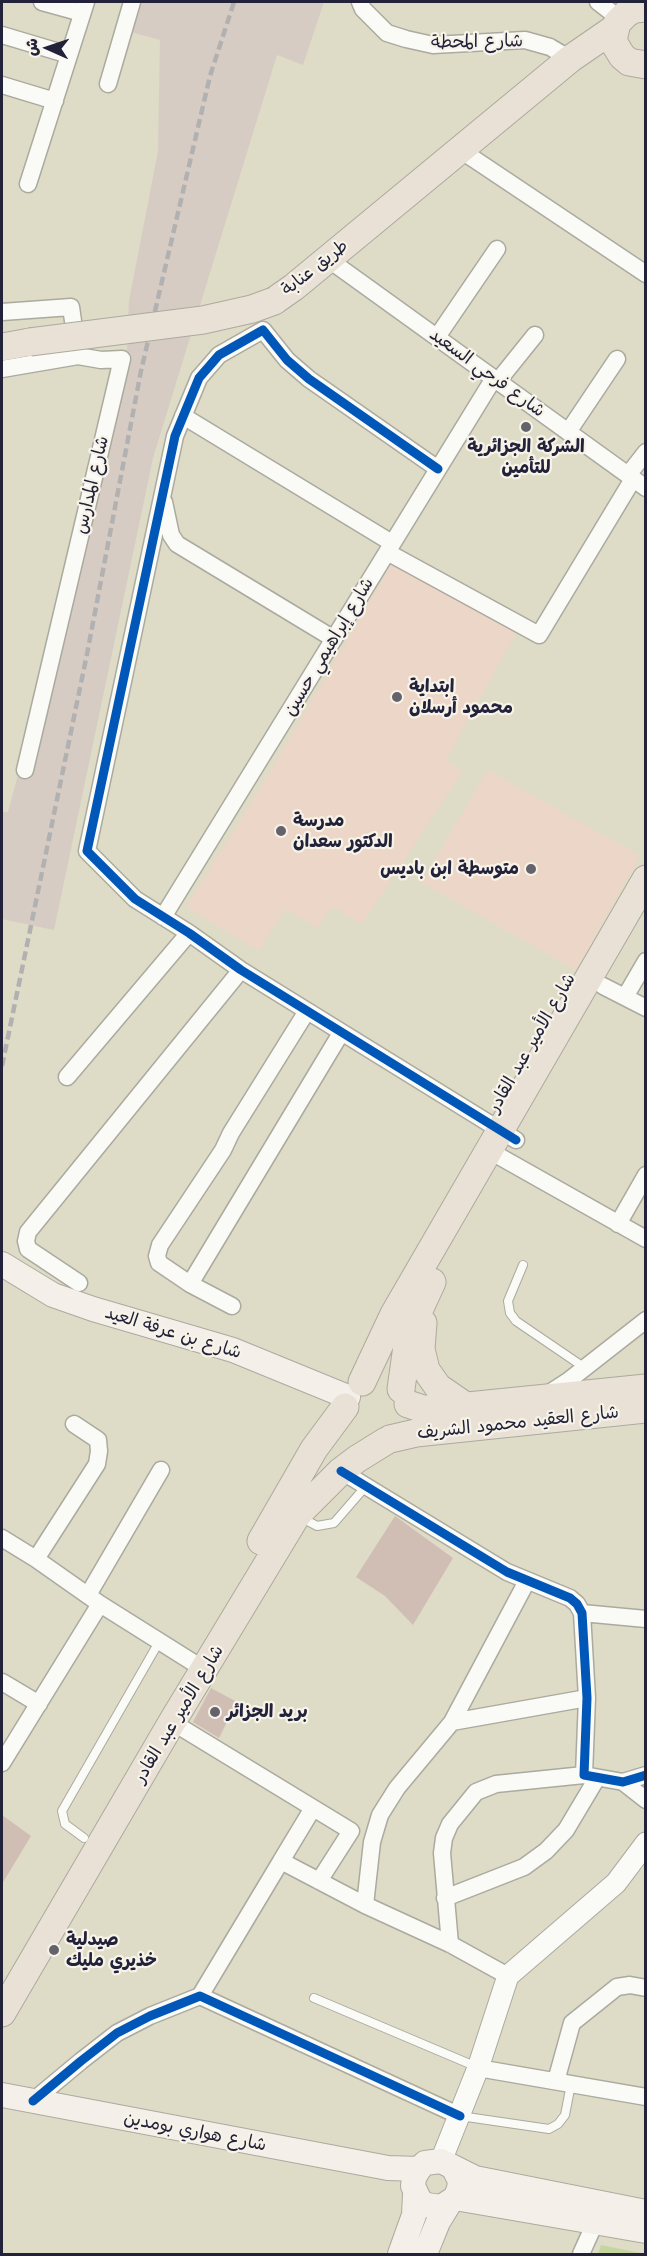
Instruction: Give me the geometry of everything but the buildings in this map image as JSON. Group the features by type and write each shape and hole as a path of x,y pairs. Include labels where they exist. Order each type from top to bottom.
{"main road":[{"name":"طريق عنابة","path":"2,347 203,320 252,309 274,301 628,14"},
{"path":"628,14 614,43 635,64"},
{"path":"570,59 602,55 635,64"},
{"name":"شارع الأمير عبد القادر","path":"405,1397 409,1332 425,1293 645,879"},
{"name":"شارع الأمير عبد القادر","path":"2,2013 172,1722 197,1665 314,1449 351,1396 394,1314 502,1145 614,992 645,913"},
{"name":"شارع بن عرفة العيد","path":"2,1264 53,1295 233,1350 351,1396"},
{"path":"425,1293 421,1349 426,1370 438,1387 467,1407"},
{"path":"372,1379 393,1382 405,1397 408,1420 396,1437 388,1440 375,1443 356,1436 345,1418 351,1396 372,1379"},
{"name":"شارع العقيد محمود الشريف","path":"405,1397 423,1409 467,1407 645,1388"},
{"name":"شارع العقيد محمود الشريف","path":"388,1440 416,1433 645,1409"},
{"name":"شارع الأمير عبد القادر","path":"2,1979 84,1838 297,1515 341,1471 388,1440"},
{"name":"شارع هواري بومدين","path":"2,2095 388,2168 428,2175 475,2178 645,2212"},
{"path":"425,2254 438,2222 459,2189 460,2181 428,2175"},
{"path":"428,2175 427,2205 441,2207 452,2201 645,2231"},
{"path":"400,2254 428,2175"}],"street":[{"path":"28,184 84,7 42,2"},
{"path":"108,84 132,2"},
{"name":"شارع المحطة","path":"360,2 363,9 387,33 406,39 433,45 525,40 550,47 570,59"},
{"path":"598,2 628,14"},
{"path":"2,35 69,55"},
{"path":"2,85 54,101"},
{"path":"459,149 645,274"},
{"path":"437,337 497,249"},
{"name":"شارع فرحي السعيد","path":"328,259 635,481"},
{"path":"2,312 71,307 78,356 2,369"},
{"path":"438,469 309,379 287,360 263,330 219,355 199,378 175,436 87,850 135,899 341,1033 618,1224 645,1239"},
{"name":"شارع إبراهيمي حسين","path":"163,917 438,469 496,379 535,335"},
{"name":"شارع المدارس","path":"25,770 122,359 101,360 78,356"},
{"path":"568,432 616,358"},
{"path":"183,416 390,548 539,635 635,481 645,452"},
{"path":"162,495 171,535 177,544 334,639"},
{"path":"67,1077 189,933"},
{"path":"645,961 614,992 645,1008"},
{"path":"79,1283 28,1249 26,1241 28,1232 241,970"},
{"path":"232,1306 190,1284 159,1263 157,1256 160,1245 223,1150 231,1133 307,1011"},
{"path":"190,1284 341,1033"},
{"path":"618,1224 645,1175"},
{"path":"538,1400 585,1368 645,1320"},
{"path":"36,1559 97,1464 98,1440 74,1424"},
{"path":"2,1763 39,1704 161,1470"},
{"path":"341,1471 507,1572 570,1598 582,1613 591,1777 566,1830 546,1851 524,1867 445,1898"},
{"path":"2,1538 197,1665"},
{"path":"365,1905 372,1842 380,1815 397,1788 452,1722 527,1581"},
{"path":"582,1613 645,1619"},
{"path":"2,1682 39,1704"},
{"path":"452,1722 587,1698"},
{"path":"172,1722 372,1842"},
{"path":"450,1944 442,1853 444,1838 450,1824 476,1792 496,1784 591,1777 622,1782 645,1775"},
{"path":"622,1782 645,1800"},
{"path":"33,2102 117,2033 150,2016 200,1996 313,1808"},
{"path":"319,1881 351,1831"},
{"path":"428,2175 460,2116 508,1976 616,1883 645,1843"},
{"path":"281,1861 365,1905 450,1944 508,1976"},
{"path":"563,2082 572,2023 617,1987 630,1985 645,1988"},
{"path":"200,1996 460,2116"},
{"path":"478,2068 645,2097"},
{"path":"581,2254 595,2223"}],"lane":[{"path":"523,1265 508,1301 510,1312 516,1321 585,1368"},
{"path":"297,1515 317,1526 334,1523 366,1486"},
{"path":"84,1838 64,1824 62,1811 159,1642"},
{"path":"314,1998 478,2068"},
{"path":"460,2116 549,2129 558,2124 565,2115 563,2082"}],"shaded area":[{"path":"140,2 324,2 303,65 277,55 153,458 54,930 2,919 2,812 8,812 126,370 129,301 158,151 160,40 131,32"},
{"name":"ابتداية محمود أرسلان","path":"392,564 516,633 446,760 463,771 362,924 332,906 318,928 285,909 259,951 186,907 261,787"},
{"name":"متوسطة ابن باديس","path":"488,770 640,856 576,970 421,882"}],"green space":[{"path":"601,2245 645,2254 598,2254"}],"railway":[{"path":"2,1066 87,654 141,371 210,76 234,2"}],"cycle path":[{"path":"438,469 309,379 287,360 263,330 219,355 199,378 175,436 87,851 135,899 189,933 241,970 516,1140"},
{"path":"341,1471 507,1572 570,1598 577,1604 582,1613 587,1698 584,1775 623,1782 646,1775"},
{"path":"33,2101 117,2033 150,2016 200,1996 460,2116"}],"place":[{"name":"الشركة الجزائرية للتأمين","path":"526,427"},
{"name":"ابتداية محمود أرسلان","path":"397,697"},
{"name":"مدرسة الدكتور سعدان","path":"281,831"},
{"name":"متوسطة ابن باديس","path":"531,869"},
{"name":"بريد الجزائر","path":"215,1712"},
{"name":"صيدلية خذيري مليك","path":"54,1950"}]}
